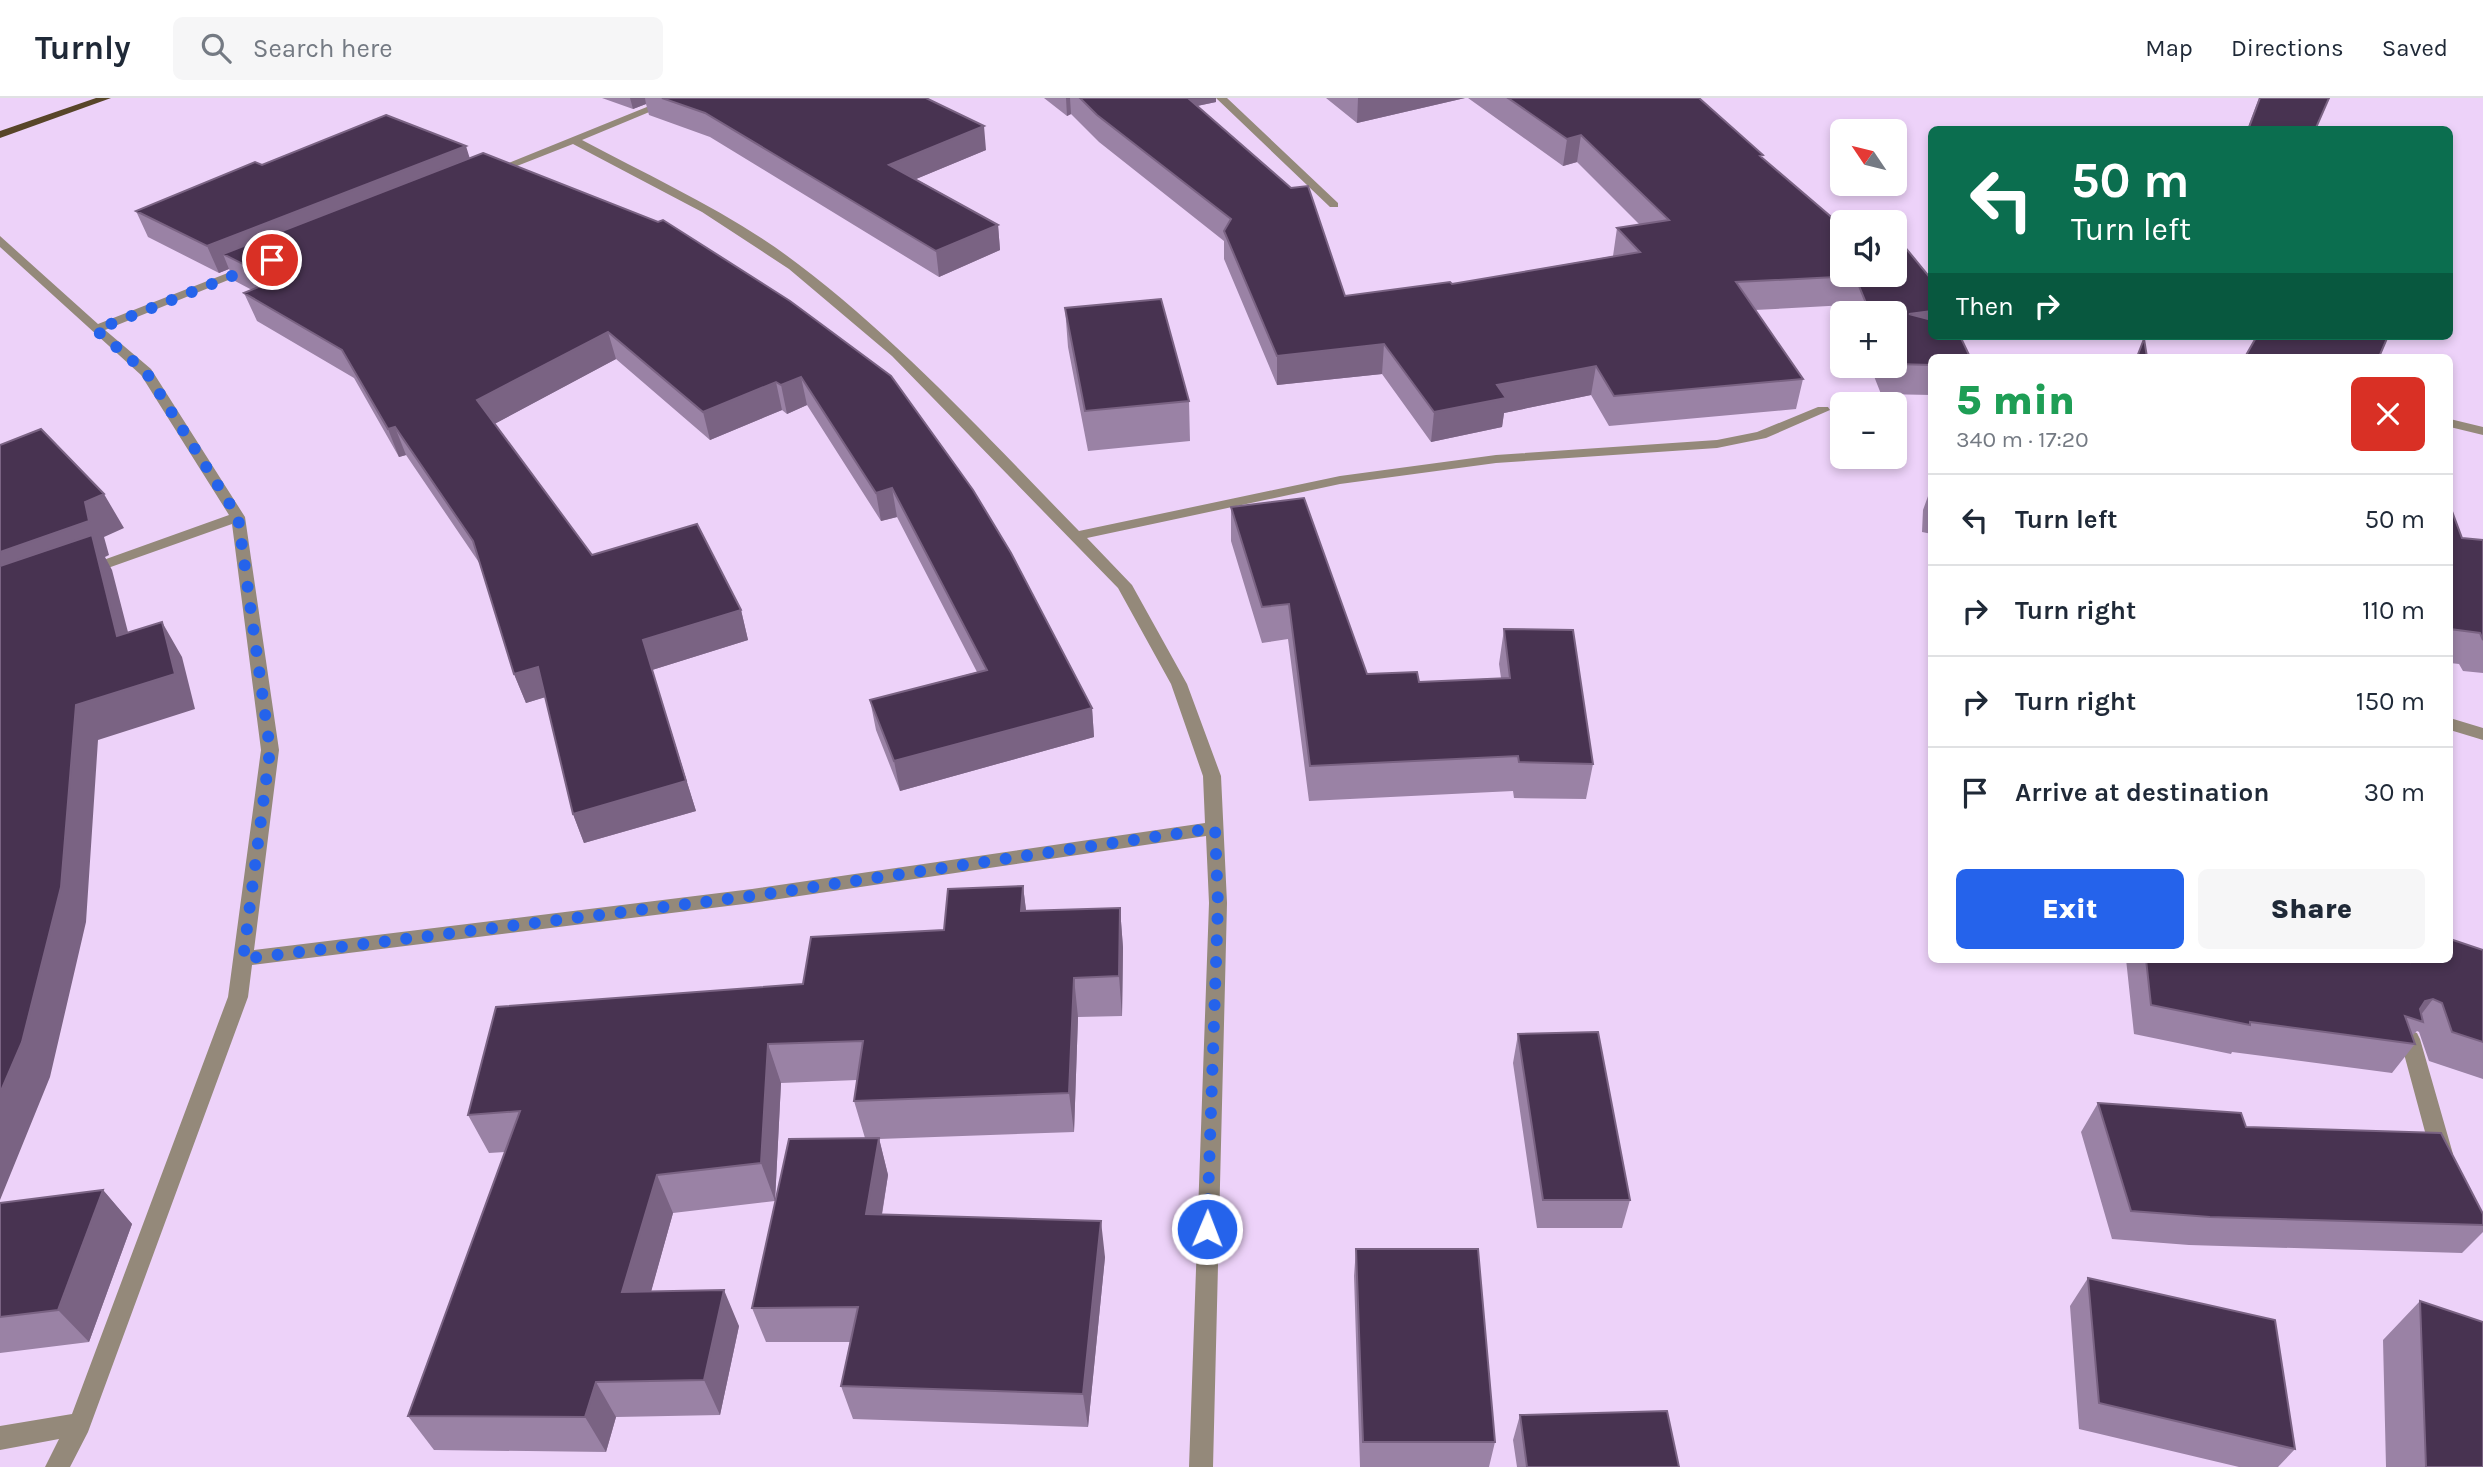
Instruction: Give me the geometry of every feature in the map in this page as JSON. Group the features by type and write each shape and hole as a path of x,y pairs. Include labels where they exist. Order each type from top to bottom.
{"main road":[{"path":"0,135 106,98"}],"street":[{"path":"484,176 678,98"},
{"path":"1221,98 1334,205"},
{"path":"574,140 706,210 793,266 897,353 1124,585 1179,684 1212,776 1218,904 1201,1467"},
{"path":"0,240 96,330 146,372 238,517 270,750 238,997 80,1424 57,1467"},
{"path":"96,330 264,263"},
{"path":"1076,536 1340,480 1496,459 1717,444 1761,435 1823,410"},
{"path":"2453,424 2483,431"},
{"path":"75,575 238,517"},
{"path":"2453,725 2483,734"},
{"path":"243,959 752,896 1215,828"},
{"path":"2410,1038 2445,1168"},
{"path":"0,1438 80,1424"}],"building":[{"path":"662,98 926,98 984,126 889,165 998,225 936,251 705,113"},
{"path":"1080,98 1188,98 1291,188 1308,186 1345,296 1450,282 1452,284 1640,252 1617,228 1669,220 1581,135 1567,139 1508,98 1699,98 1763,155 1760,156 1830,216 1830,277 1736,282 1803,379 1614,396 1596,366 1497,385 1506,398 1434,412 1384,344 1277,356 1224,231 1231,219 1097,115"},
{"path":"2260,98 2329,98 2317,126 2250,126"},
{"path":"386,115 466,146 207,246 136,211 255,162 262,165"},
{"path":"483,153 658,222 663,220 790,301 891,376 973,490 1011,553 1092,708 894,761 870,700 987,670 892,488 876,493 801,377 781,385 776,382 703,412 608,332 477,400 592,555 697,524 741,610 643,640 686,781 573,814 538,667 514,674 473,541 395,427 388,429 342,350 244,293 275,280 223,254"},
{"path":"1907,250 1928,275 1928,312 1909,314 1928,319 1928,340 1962,340 1969,354 1928,354 1928,365 1907,364 1907,301 1865,301 1859,287 1907,287"},
{"path":"1161,299 1189,401 1085,411 1065,308"},
{"path":"2144,340 2144,340 2146,354 2138,354"},
{"path":"2255,340 2386,340 2380,354 2247,354"},
{"path":"41,429 104,494 85,502 89,521 0,552 0,445"},
{"path":"1304,498 1367,674 1417,672 1419,682 1510,678 1504,629 1573,630 1593,764 1519,762 1518,756 1310,766 1289,604 1262,607 1231,507"},
{"path":"2453,514 2462,538 2483,540 2483,640 2480,633 2453,629"},
{"path":"92,535 117,636 162,622 175,674 76,705 61,887 22,1042 0,1093 0,566"},
{"path":"1023,886 1021,911 1120,908 1119,976 1074,978 1069,1093 854,1101 863,1041 768,1044 761,1163 657,1175 622,1292 724,1290 704,1380 596,1382 585,1417 408,1416 520,1111 468,1115 496,1007 803,984 811,937 944,930 948,889"},
{"path":"2453,940 2483,950 2483,1042 2452,1032 2442,1003 2433,999 2425,1001 2420,1009 2423,1022 2405,1016 2415,1044 2250,1022 2250,1025 2151,1005 2146,963 2453,963"},
{"path":"1598,1032 1630,1200 1543,1200 1518,1034"},
{"path":"2098,1103 2241,1113 2246,1127 2441,1133 2483,1214 2483,1225 2210,1217 2131,1211"},
{"path":"879,1138 866,1214 1101,1221 1083,1394 841,1386 858,1307 752,1308 789,1139"},
{"path":"103,1190 58,1310 0,1317 0,1203"},
{"path":"1356,1249 1478,1249 1495,1442 1363,1442"},
{"path":"2088,1278 2275,1320 2295,1449 2099,1403"},
{"path":"2420,1301 2483,1322 2483,1467 2426,1467"},
{"path":"1667,1411 1679,1467 1527,1467 1520,1415"}],"route":[{"path":"272,260 96,330 146,372 238,517 270,750 243,959 752,896 1215,828 1218,904 1207,1229"}]}
